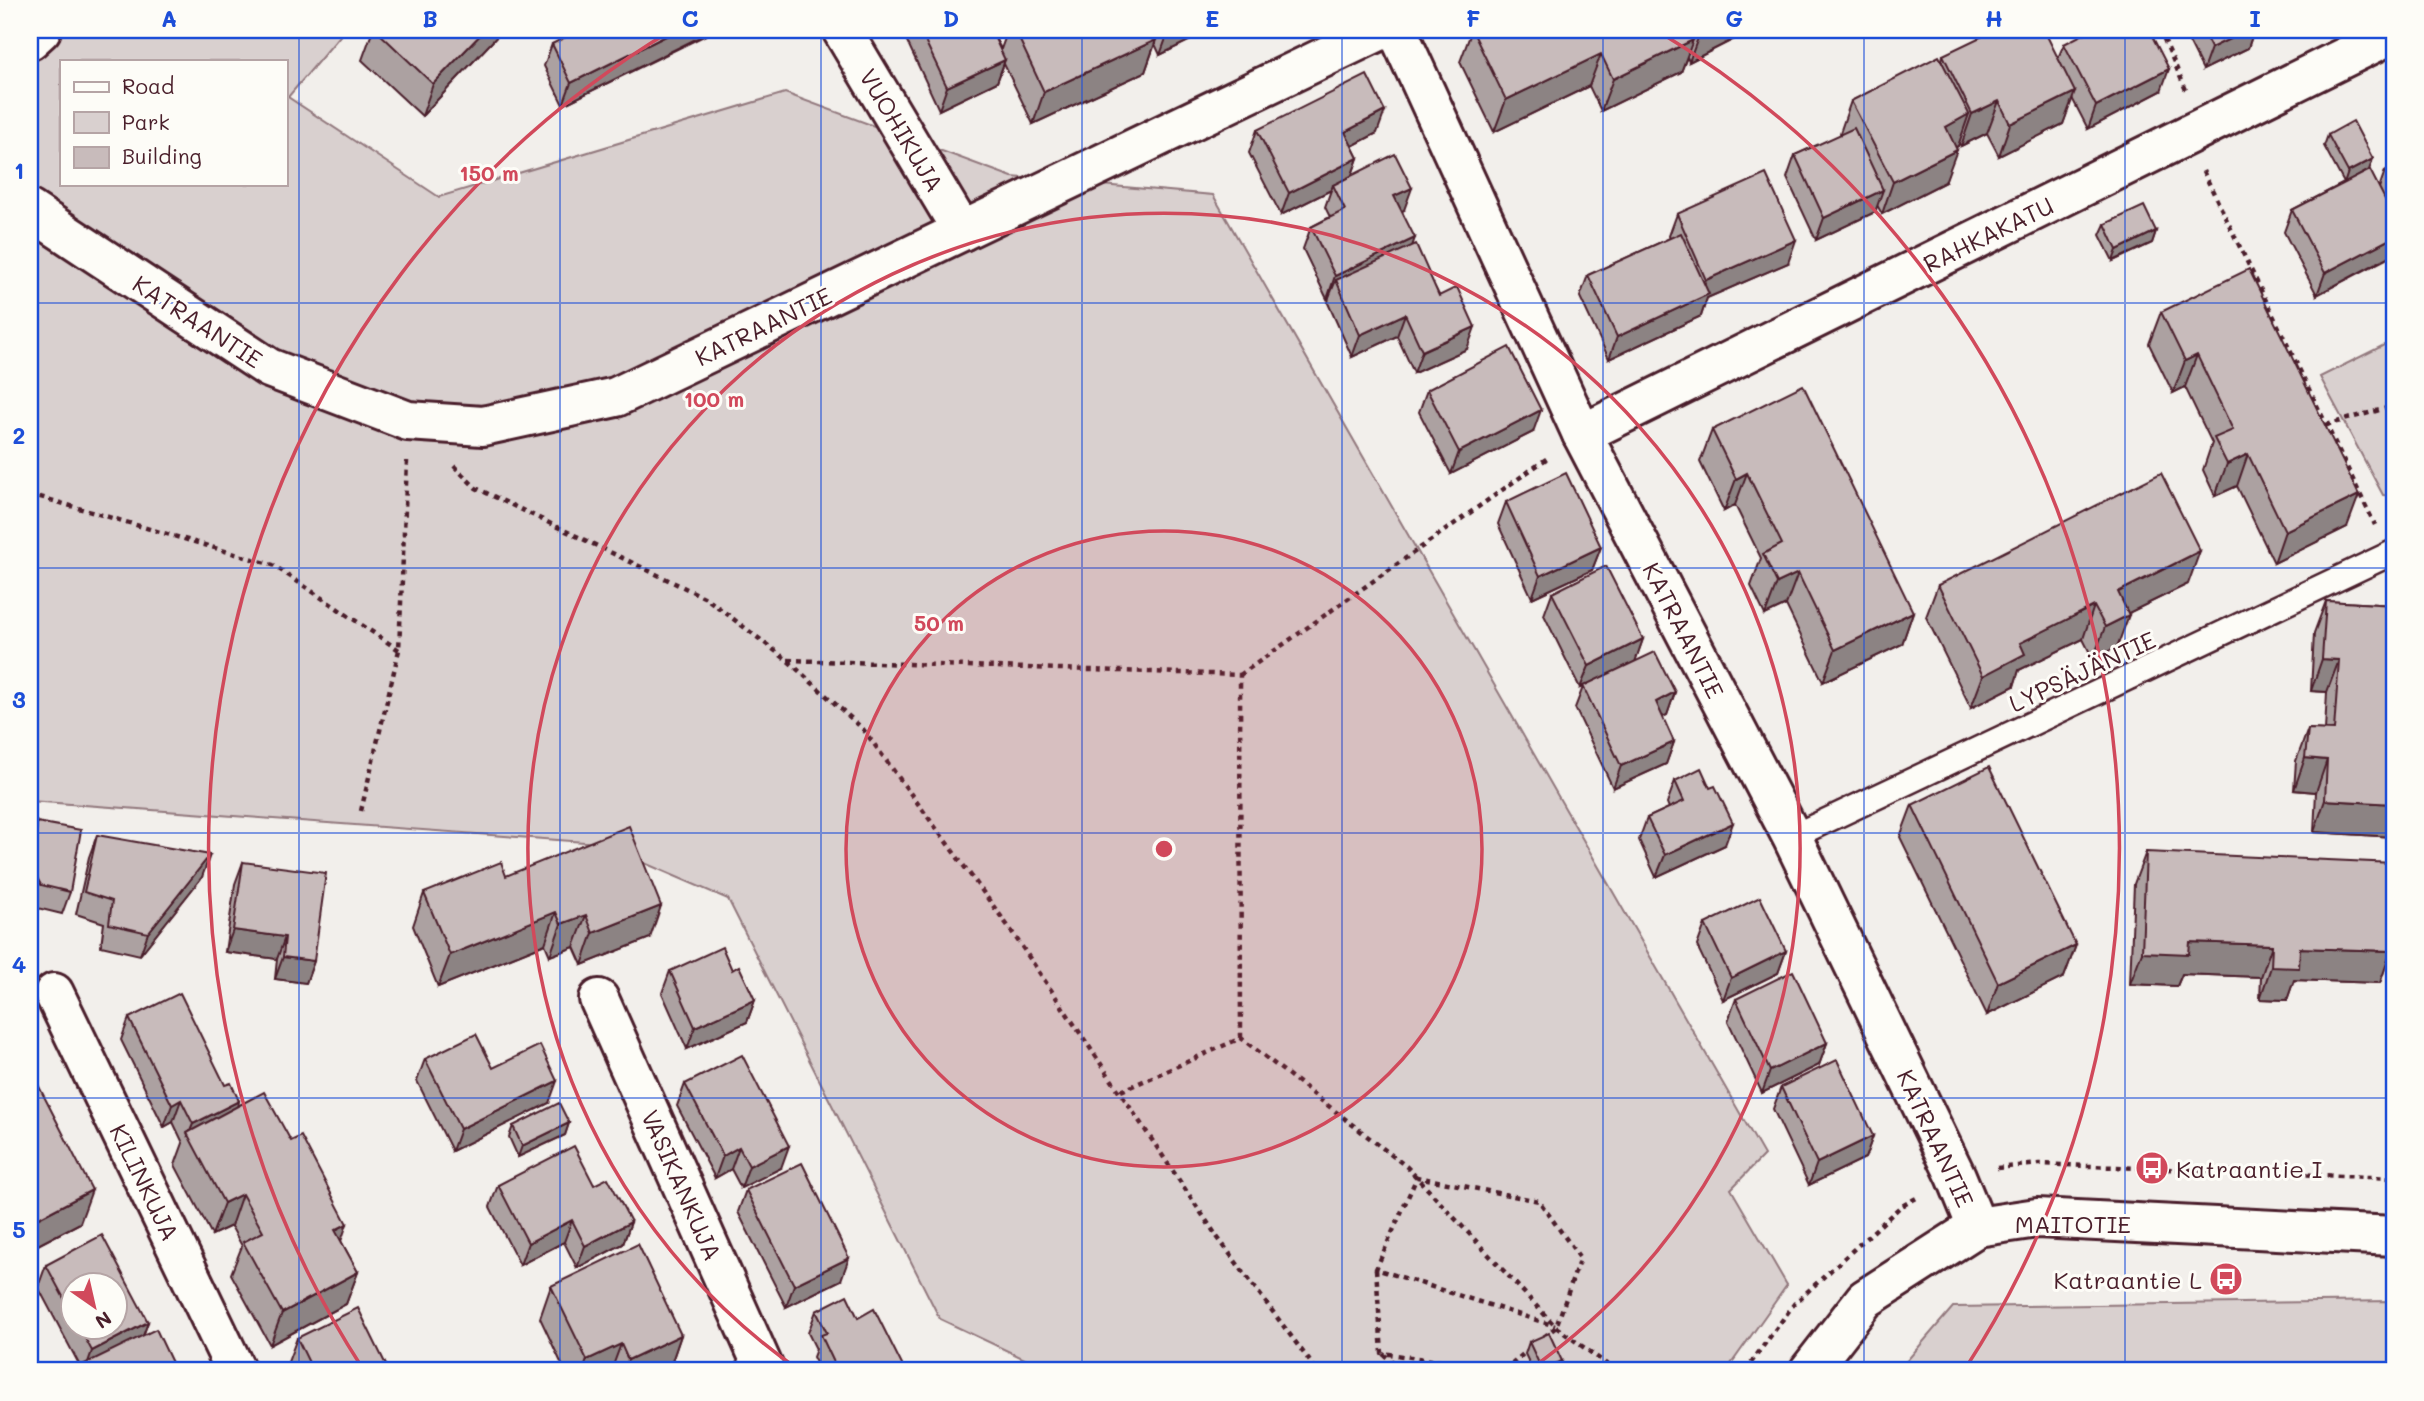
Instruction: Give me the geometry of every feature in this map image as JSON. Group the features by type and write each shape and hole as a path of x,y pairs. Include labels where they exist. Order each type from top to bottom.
{"street":[{"path":"30,40 41,30"},
{"name":"VUOHIKUJA","path":"842,30 962,231"},
{"name":"KATRAANTIE","path":"30,210 269,368 408,421 483,426 616,397 1381,30"},
{"name":"KATRAANTIE","path":"1397,30 1582,434 1791,837 1956,1176 1977,1227"},
{"name":"RAHKAKATU","path":"1582,434 2394,33"},
{"name":"KILINKUJA","path":"54,993 236,1371"},
{"name":"VASIKANKUJA","path":"599,999 765,1371"},
{"name":"MAITOTIE","path":"1809,1371 1865,1299 1977,1227 2037,1218 2394,1236"}],"lane":[{"name":"LYPSÄJÄNTIE","path":"1791,837 2392,553"}],"path":[{"path":"2160,30 2194,132 2326,425 2392,553"},
{"path":"2326,425 2394,405"},
{"path":"361,811 399,650 408,421"},
{"path":"408,421 476,488 706,598 787,660 863,729 1008,926 1218,1238 1317,1371"},
{"path":"787,660 1240,675 1582,434"},
{"path":"30,494 273,565 399,650"},
{"path":"1240,675 1241,1038"},
{"path":"1121,1091 1241,1038"},
{"path":"1241,1038 1417,1177 1556,1327 1616,1371"},
{"path":"1404,1371 1382,1353 1376,1269 1417,1177"},
{"path":"1382,1353 1506,1370 1556,1327 1580,1258 1539,1201 1417,1177"},
{"path":"1376,1269 1556,1327"}],"green space":[{"path":"53,30 345,30 288,97 439,197 785,93 1012,177 1213,195 1764,1155 1731,1189 1787,1285 1726,1371 1050,1371 940,1319 728,899 598,843 30,801 30,49"},
{"path":"2394,340 2394,496 2383,495 2320,377"},
{"path":"2394,1301 2394,1371 1898,1371 1953,1307"}],"building":[{"path":"376,30 485,30 433,84"},
{"path":"579,30 678,30 571,83 552,44"},
{"path":"920,30 991,30 1005,60 947,87"},
{"path":"1015,30 1152,30 1156,40 1044,92"},
{"path":"1472,30 1688,30 1693,40 1613,79 1601,54 1506,100"},
{"path":"1995,30 2044,30 2075,92 2010,124 1999,101 1972,114 1943,55"},
{"path":"2091,30 2149,30 2169,69 2096,106 2064,44"},
{"path":"2202,30 2248,30 2211,48"},
{"path":"1939,56 1969,114 1946,127 1957,150 1893,182 1851,101"},
{"path":"1367,75 1385,111 1345,132 1358,158 1289,193 1257,130"},
{"path":"2353,121 2373,159 2348,172 2328,135"},
{"path":"1854,128 1883,190 1824,218 1795,155"},
{"path":"1395,154 1412,188 1394,196 1415,238 1335,276 1311,227 1345,210 1333,185"},
{"path":"2394,166 2394,189 2385,171"},
{"path":"2370,170 2394,217 2394,237 2325,273 2292,210"},
{"path":"1766,174 1796,240 1706,280 1677,214"},
{"path":"2144,206 2156,231 2117,250 2105,224"},
{"path":"1681,233 1709,294 1617,337 1588,275"},
{"path":"1416,244 1439,296 1457,287 1475,327 1422,351 1405,314 1360,335 1336,280"},
{"path":"2249,269 2359,495 2285,531 2248,454 2227,464 2214,438 2233,430 2197,355 2185,361 2161,312"},
{"path":"1509,347 1541,410 1459,452 1427,390"},
{"path":"1803,385 1913,612 1835,650 1798,573 1777,583 1763,554 1782,544 1747,473 1736,479 1712,430"},
{"path":"1566,473 1601,547 1540,576 1506,502"},
{"path":"2161,473 2200,551 2118,592 2129,615 2105,627 2094,606 2020,643 2025,654 1983,676 1938,585"},
{"path":"1606,566 1643,639 1589,666 1552,593"},
{"path":"2326,601 2394,605 2394,804 2325,800 2327,760 2305,758 2308,729 2334,730 2339,660 2322,659"},
{"path":"1655,652 1675,692 1656,702 1674,742 1621,766 1583,686"},
{"path":"1989,767 2076,945 1998,983 1912,805"},
{"path":"1701,768 1710,788 1715,786 1733,823 1665,855 1647,818 1684,801 1675,781"},
{"path":"37,822 81,830 70,892 41,885 34,872 30,874 30,832 36,833"},
{"path":"629,826 661,906 593,933 586,915 561,924 556,912 450,955 424,893 501,862 506,876"},
{"path":"97,835 210,855 148,933 109,924 112,901 84,892"},
{"path":"2146,852 2394,863 2391,951 2300,948 2299,968 2271,967 2272,945 2190,942 2189,954 2142,952"},
{"path":"243,862 326,873 314,961 283,957 285,937 233,930"},
{"path":"1760,897 1786,951 1731,978 1705,924"},
{"path":"722,947 732,970 739,966 755,1000 695,1027 670,971"},
{"path":"1793,971 1827,1043 1770,1071 1736,999"},
{"path":"180,993 225,1085 231,1083 239,1101 193,1124 181,1100 172,1105 129,1018"},
{"path":"476,1034 493,1068 540,1045 557,1081 460,1129 425,1059"},
{"path":"742,1055 789,1146 749,1166 739,1147 723,1156 685,1084"},
{"path":"1837,1060 1873,1136 1817,1163 1781,1087"},
{"path":"30,1069 92,1190 33,1221 30,1216"},
{"path":"264,1092 291,1141 301,1136 347,1224 335,1230 358,1272 282,1313 243,1242 263,1232 242,1194 224,1203 187,1133"},
{"path":"559,1103 569,1123 522,1146 513,1126"},
{"path":"574,1146 594,1185 608,1178 631,1222 585,1246 572,1220 528,1243 498,1185"},
{"path":"802,1163 849,1258 794,1285 746,1190"},
{"path":"102,1235 122,1272 60,1272 60,1291 46,1265"},
{"path":"638,1244 681,1335 628,1360 621,1344 587,1360 551,1286"},
{"path":"130,1288 148,1322 130,1331"},
{"path":"847,1295 858,1318 874,1309 905,1371 838,1371 821,1335 827,1333 816,1311"},
{"path":"358,1308 389,1371 313,1371 297,1338"},
{"path":"156,1329 176,1371 77,1371 76,1368"},
{"path":"1549,1333 1562,1361 1542,1370 1529,1342"},
{"path":"87,1342 109,1342 92,1351"},
{"path":"679,1366 682,1371 668,1371"}],"place":[{"name":"Katraantie I","path":"2152,1168"},
{"name":"Katraantie L","path":"2226,1279"}]}
